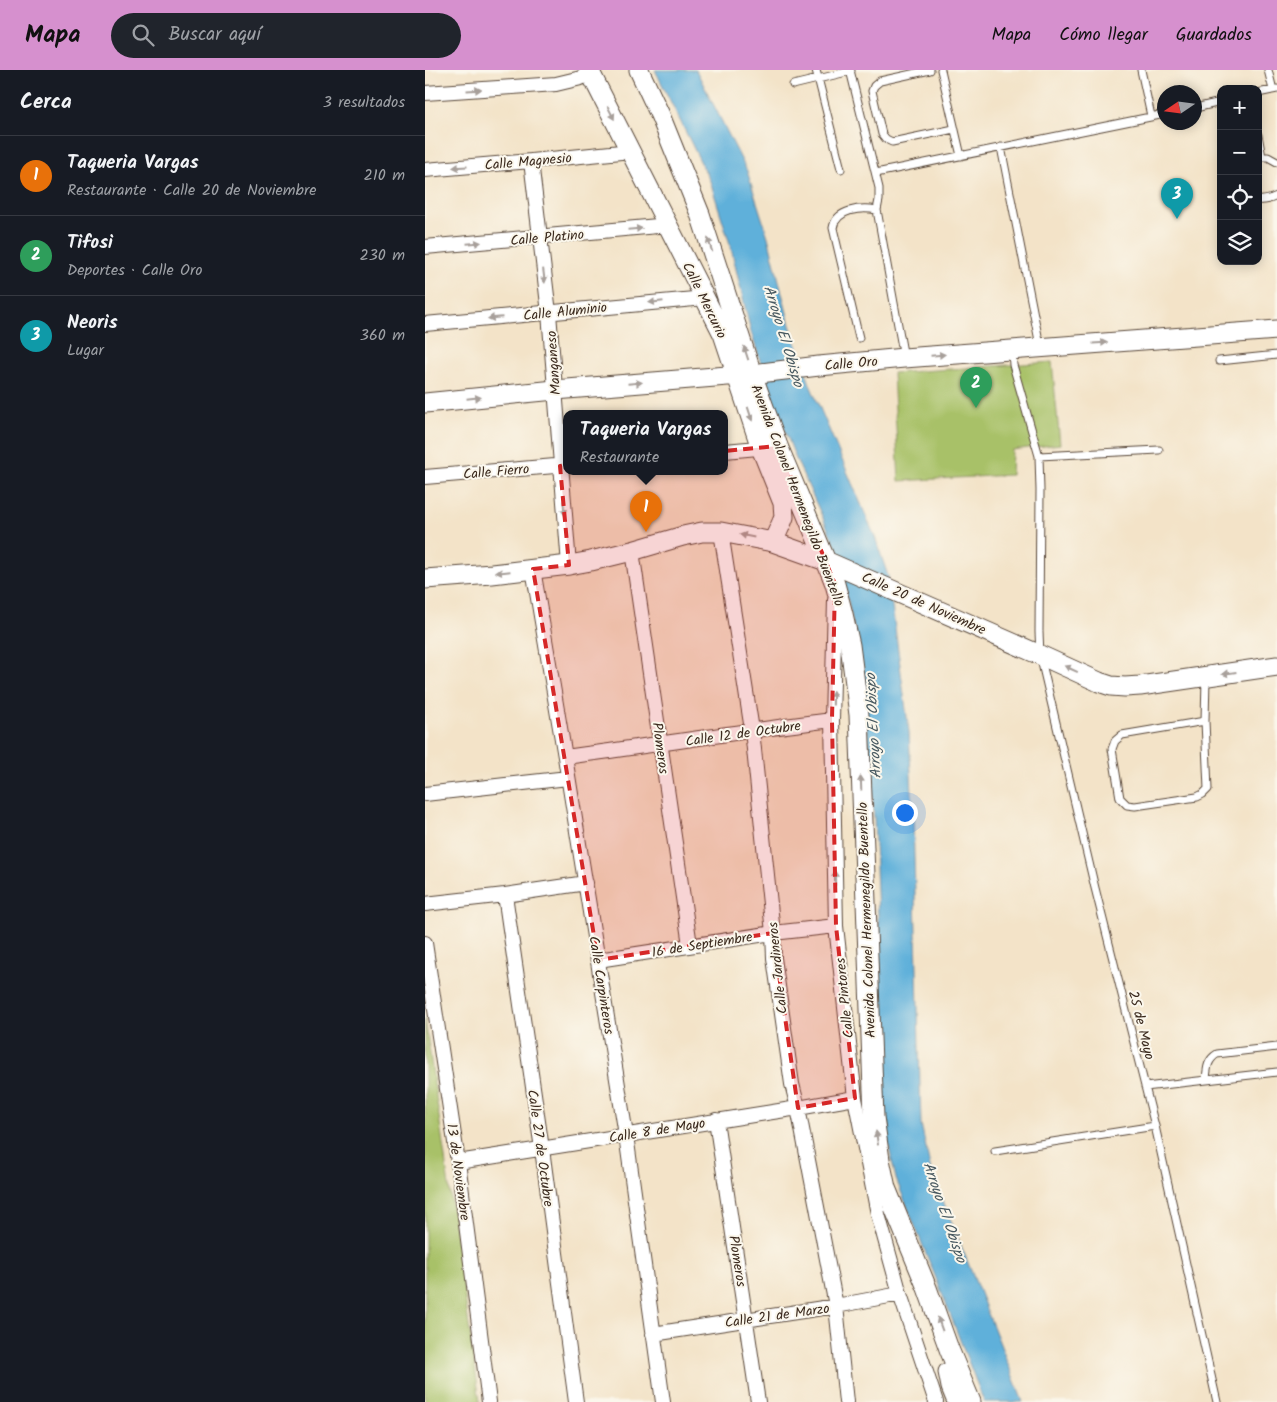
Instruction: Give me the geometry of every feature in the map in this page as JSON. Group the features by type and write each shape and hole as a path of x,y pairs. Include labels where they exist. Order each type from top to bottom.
{"street":[{"path":"639,70 660,115 697,206 731,331"},
{"path":"425,93 556,84 581,78 591,71"},
{"name":"Calle Mercurio","path":"591,71 705,298 731,331 750,374 783,503 783,522 773,542"},
{"name":"Calle Magnesio","path":"425,170 631,151"},
{"name":"Manganeso","path":"531,161 549,313 563,457"},
{"name":"Calle Platino","path":"425,247 669,225"},
{"name":"Calle Aluminio","path":"425,324 705,298"},
{"name":"Calle Oro","path":"425,403 750,374 904,358 1277,330"},
{"path":"728,451 770,447"},
{"name":"Avenida Colonel Hermenegildo Buentello","path":"770,447 826,561 835,584 850,645 859,715 874,1107 880,1160 887,1188 971,1402"},
{"name":"Calle Fierro","path":"425,477 563,465"},
{"name":"Manganeso","path":"564,475 569,565"},
{"name":"Calle 20 de Noviembre","path":"425,579 569,565 632,551 683,536 702,532 721,532 773,542 826,561 1111,686 1133,686 1277,666"},
{"name":"Calle Jardineros","path":"721,532 752,730 775,968 792,1084 836,1306 846,1402"},
{"name":"Plomeros","path":"632,551 691,945"},
{"name":"Calle Carpinteros","path":"533,569 626,1134 663,1402"},
{"name":"Calle Pintores","path":"835,584 832,720 836,926 855,1098 878,1214 901,1294 936,1402"},
{"name":"Calle 12 de Octubre","path":"565,757 832,720"},
{"path":"425,794 568,778"},
{"path":"425,904 586,883"},
{"name":"Calle 27 de Octubre","path":"505,895 576,1402"},
{"name":"16 de Septiembre","path":"598,960 773,933 836,926"},
{"name":"13 de Noviembre","path":"425,943 458,1162 489,1402"},
{"name":"Calle 8 de Mayo","path":"458,1162 855,1098"},
{"name":"Plomeros","path":"716,1120 758,1402"},
{"name":"Calle 21 de Marzo","path":"653,1334 901,1294"},
{"path":"949,1349 949,1377 957,1402"}],"lane":[{"path":"816,70 841,169"},
{"path":"793,85 851,70 879,188 877,210 904,358"},
{"path":"930,70 880,81 874,86 872,91 882,134 892,142 954,129"},
{"path":"941,70 961,156"},
{"path":"1141,70 1151,116"},
{"path":"1262,92 1275,89 1269,70"},
{"path":"1202,106 1217,103"},
{"path":"876,173 1157,115"},
{"path":"1001,147 1041,347"},
{"path":"1262,157 1268,157 1277,162"},
{"path":"1262,200 1277,196"},
{"path":"859,338 833,228 837,219 843,214 857,209 868,208 877,210"},
{"name":"25 de Mayo","path":"1012,349 1013,365 1039,456 1040,655 1095,888 1155,1126 1217,1402"},
{"path":"1219,361 1277,355"},
{"path":"1039,456 1159,450"},
{"path":"1205,721 1122,735 1115,741 1113,749 1120,798 1127,805 1135,806 1197,797 1208,789 1205,721 1206,676"},
{"path":"1206,1080 1208,1063 1217,1054 1277,1047"},
{"path":"1145,1087 1277,1072"},
{"path":"995,1151 1155,1126"}],"highlighted area":[{"path":"778,446 835,584 832,720 836,926 855,1098 798,1108 773,933 598,960 533,569 569,565 560,466"}],"green space":[{"path":"1052,362 1060,444 1012,450 1011,475 899,481 893,373"},
{"path":"425,1019 480,1402 425,1402"}],"water":[{"name":"Arroyo El Obispo","path":"655,70 696,70 747,171 768,237 790,325 811,387 875,537 888,576 909,732 921,1124 931,1171 1023,1402 984,1402 896,1179 884,1125 874,818 862,667 837,549 796,459 770,392 751,332 730,244 710,181"}],"place":[{"name":"Neoris","path":"1177,219"},
{"name":"Tifosi","path":"976,408"},
{"name":"Taqueria Vargas","path":"646,532"}]}
